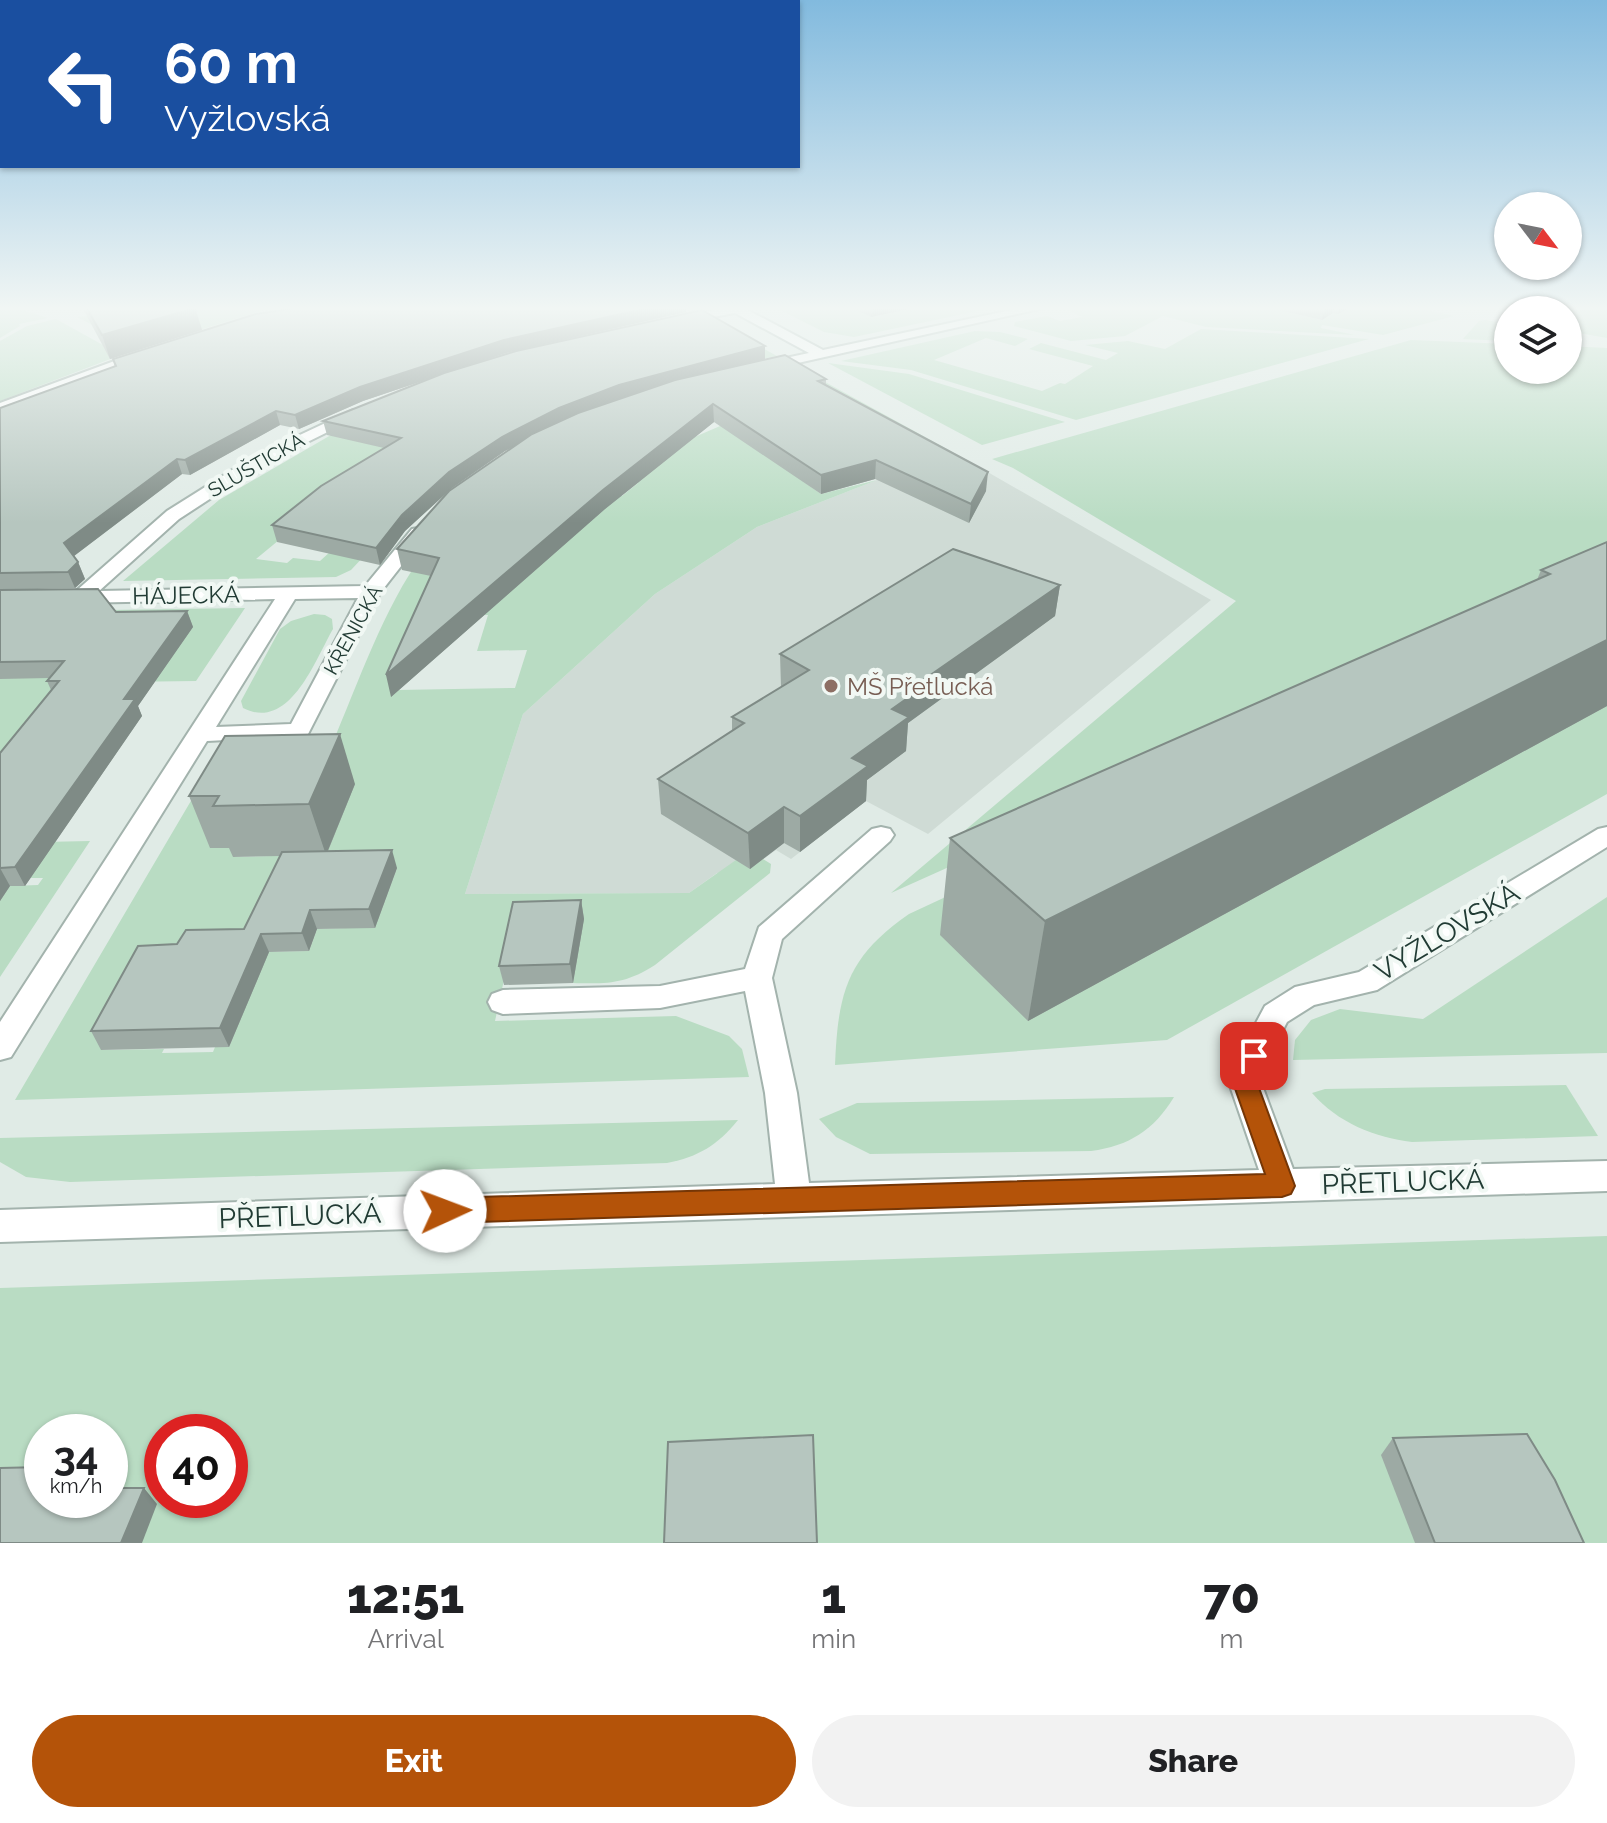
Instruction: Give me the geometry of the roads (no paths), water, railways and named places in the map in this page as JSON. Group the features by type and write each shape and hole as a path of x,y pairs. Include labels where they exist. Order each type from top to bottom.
{"street":[{"path":"0,408 79,379"},
{"name":"SLUŠTICKÁ","path":"81,597 173,515 215,487 294,442 367,408"},
{"name":"KŘENICKÁ","path":"199,734 299,731 371,592 427,523"},
{"name":"HÁJECKÁ","path":"60,597 371,592"},
{"path":"0,1048 288,594"},
{"path":"794,1199 781,1093 757,978 769,934 881,835"},
{"name":"VYŽLOVSKÁ","path":"1282,1186 1243,1077 1276,1014 1306,995 1367,982 1607,835"},
{"path":"503,1002 660,997 757,978"},
{"name":"PŘETLUCKÁ","path":"0,1226 1607,1176"}],"place":[{"name":"MŠ Přetlucká","path":"831,686"}]}
